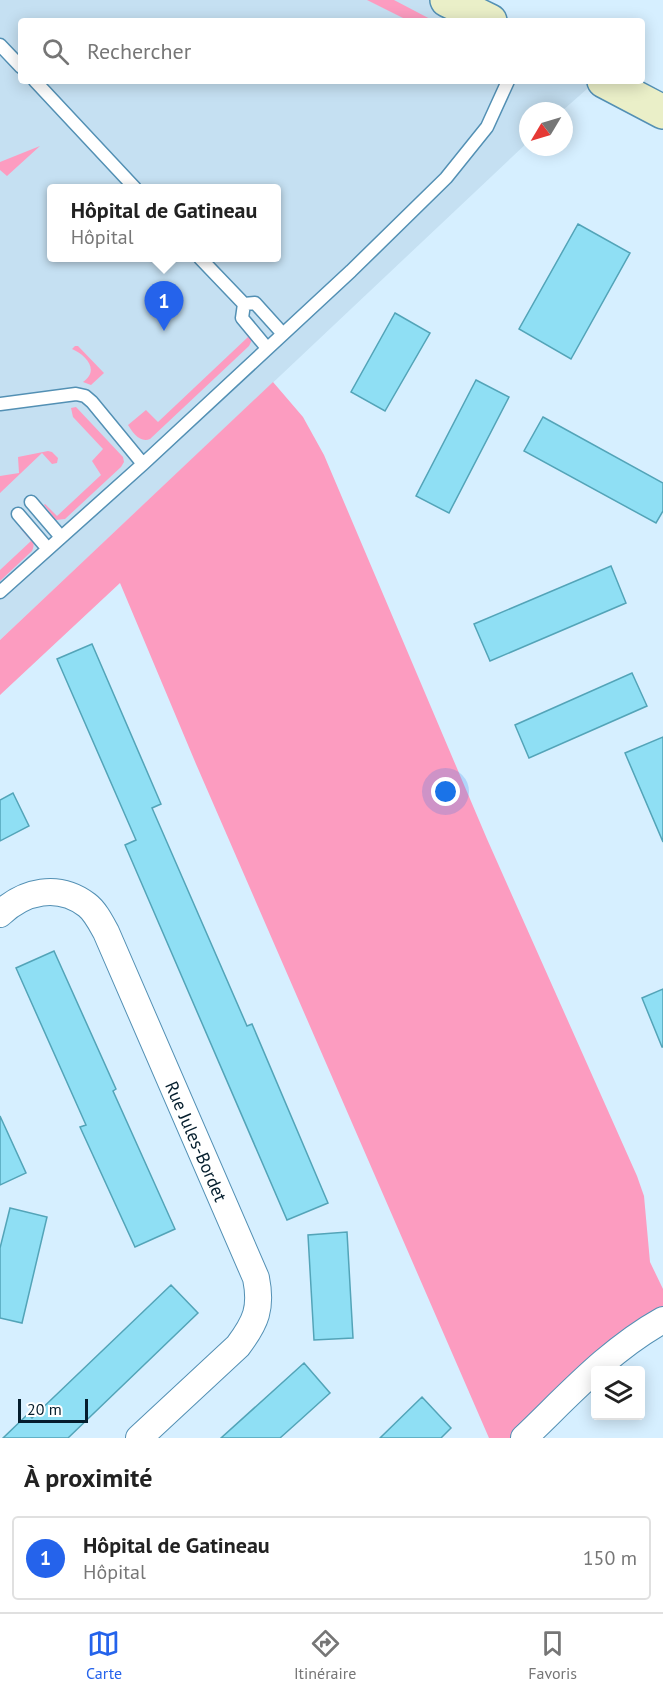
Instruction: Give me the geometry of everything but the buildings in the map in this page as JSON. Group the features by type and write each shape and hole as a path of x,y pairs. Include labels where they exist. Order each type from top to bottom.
{"main road":[{"path":"447,0 484,18"},
{"path":"461,0 491,18"},
{"path":"610,84 663,112"}],"street":[{"name":"Rue Jules-Bordet","path":"0,914 20,898 37,892 54,892 87,905 98,918 256,1278 259,1294 258,1313 251,1329 238,1346 139,1438"},
{"path":"524,1438 602,1363 663,1320"}],"lane":[{"path":"0,45 18,64"},
{"path":"38,84 130,184"},
{"path":"0,592 143,464 351,271 446,178 487,127 507,84"},
{"path":"204,262 244,304"},
{"path":"244,304 255,303 283,334"},
{"path":"244,304 242,318 267,348"},
{"path":"0,404 76,394 85,396 143,464"},
{"path":"30,502 61,537"},
{"path":"18,513 48,549"}],"shaded area":[{"path":"0,0 447,0 484,18 18,18 18,84 593,84 572,102 519,102 519,150 0,640"},
{"path":"367,0 394,0 428,18 403,18"},
{"path":"40,146 7,176 0,170 0,162"},
{"path":"238,322 253,338 249,346 150,439 143,440 137,436 128,425 146,410 158,422 248,337"},
{"path":"78,346 104,373 91,385 83,382 90,373 89,363 72,349"},
{"path":"273,382 303,417 324,455 487,839 644,1196 650,1262 663,1289 663,1320 609,1366 591,1366 591,1381 524,1438 489,1438 196,764 120,583 0,695 0,640"},
{"path":"76,407 123,457 124,462 65,519 56,520 45,504 57,516 101,475 92,461 103,449 73,417 71,408"},
{"path":"48,451 58,458 57,463 52,464 42,453 0,493 0,476 19,473 18,457"},
{"path":"22,526 33,540 32,551 0,581 0,570 31,541 20,528"}],"place":[{"name":"Hôpital de Gatineau","path":"164,331"}]}
